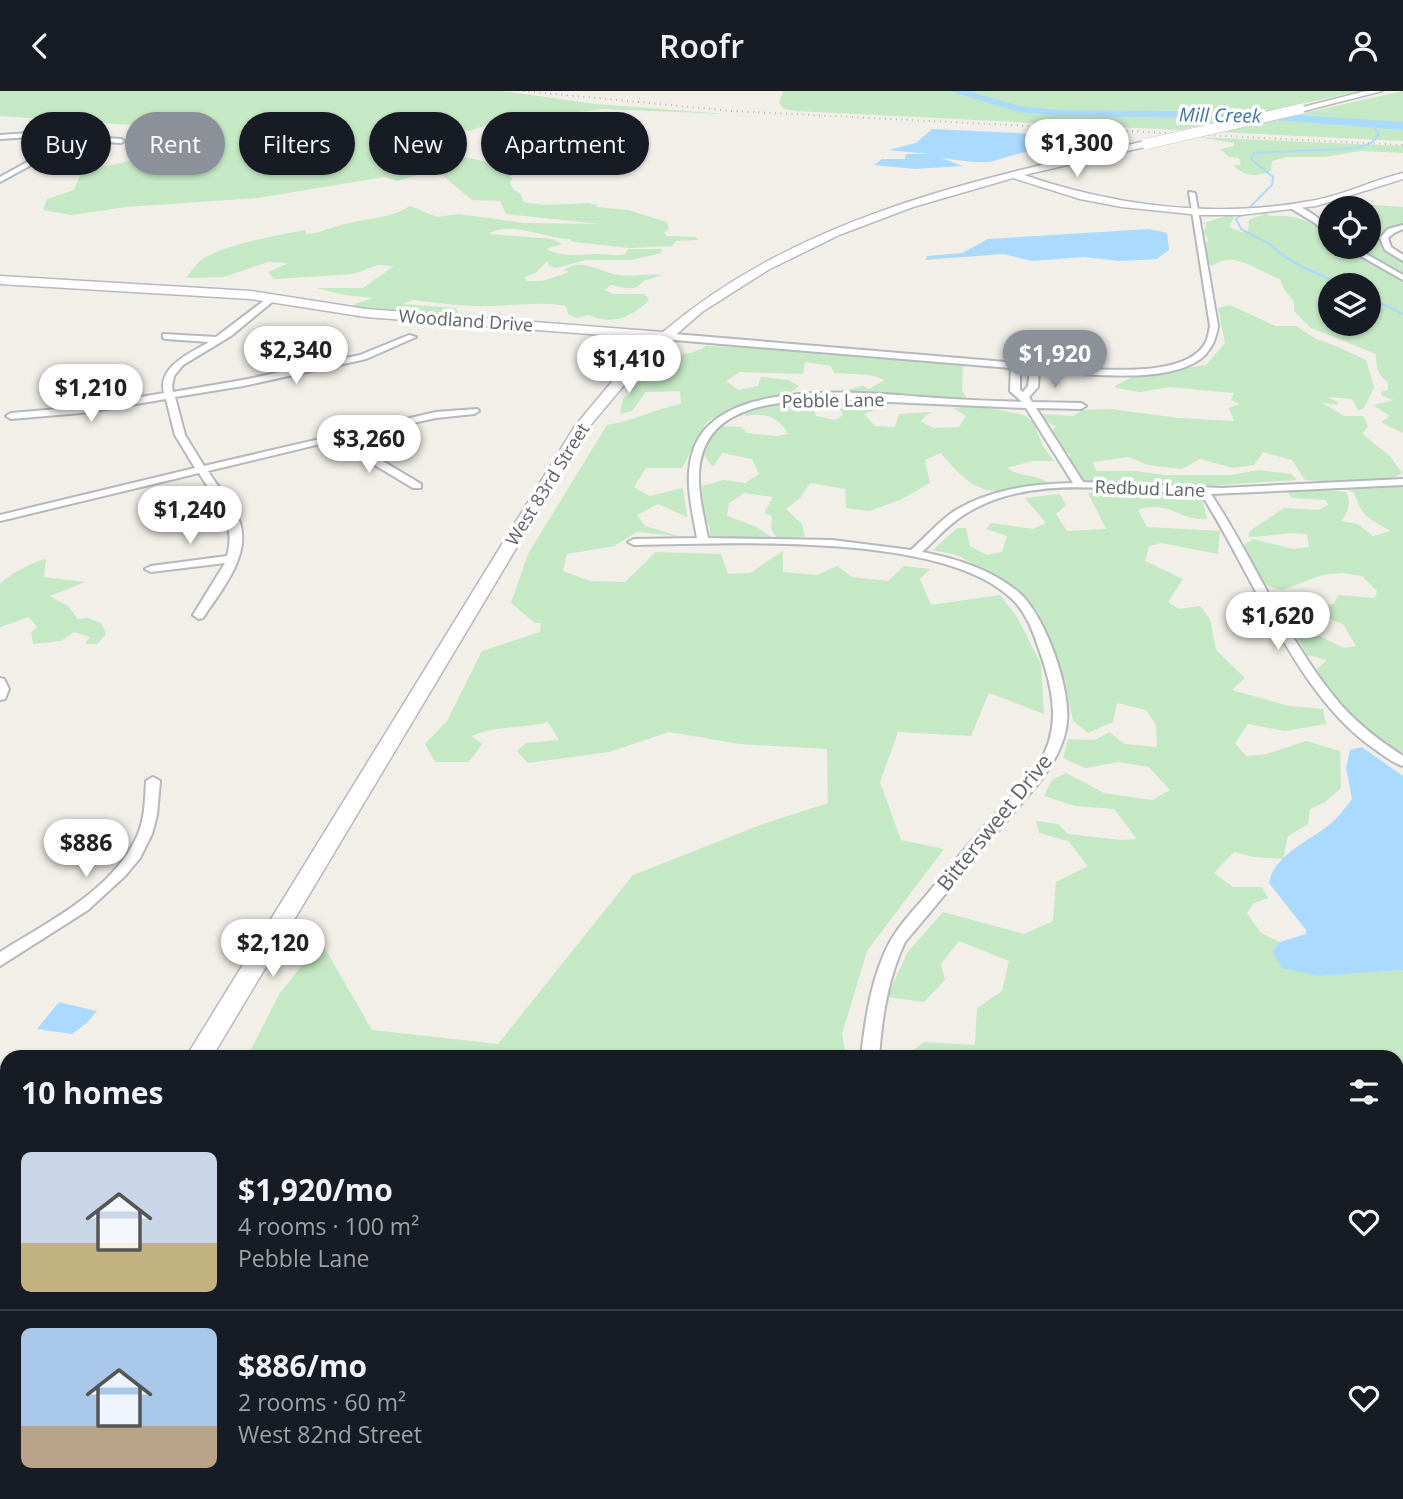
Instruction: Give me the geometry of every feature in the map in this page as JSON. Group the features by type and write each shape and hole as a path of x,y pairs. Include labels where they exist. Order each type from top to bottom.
{"main road":[{"name":"West 83rd Street","path":"203,1050 582,426 615,384 662,336 730,286 820,238 907,203 1010,174 1378,91"},
{"path":"1010,174 1087,197 1193,210 1224,211 1295,207 1332,199 1403,176"},
{"name":"Woodland Drive","path":"0,280 273,298 366,313 662,336"}],"street":[{"path":"0,137 21,136"},
{"path":"111,140 121,141"},
{"path":"0,180 21,168"},
{"name":"Woodland Drive","path":"662,336 1112,373 1143,371 1186,363 1206,351 1214,338 1191,193"},
{"path":"1295,207 1318,221"},
{"path":"1403,227 1391,231 1384,238 1388,248 1403,259"},
{"path":"1370,259 1403,278"},
{"path":"199,615 233,559 239,536 234,522 180,435 167,386 174,370 188,358 245,322 273,298"},
{"path":"166,335 217,340"},
{"path":"11,416 81,410 363,357 412,337"},
{"path":"1016,366 1016,391 1026,401 1080,486"},
{"path":"1026,401 1033,387 1035,367"},
{"name":"Pebble Lane","path":"703,541 694,460 705,435 731,413 766,402 821,396 1026,401 1081,406"},
{"path":"0,518 347,435 436,415 474,411"},
{"path":"347,435 362,453 417,486"},
{"name":"Redbud Lane","path":"915,552 960,513 975,505 1023,492 1080,486 1204,491 1403,482"},
{"path":"1204,491 1286,634 1329,701 1365,737 1403,762"},
{"name":"Bittersweet Drive","path":"635,542 802,543 915,552 941,558 985,575 1013,593 1024,605 1059,690 1062,722 1056,744 1038,775 899,939 889,958 880,990 871,1050"},
{"path":"151,569 233,559"},
{"path":"0,682 3,689 0,696"},
{"path":"0,960 69,916 124,866 145,835 151,812 153,781"}],"green space":[{"path":"0,91 502,91 595,104 726,114 603,109 577,112 481,112 481,127 471,131 467,131 467,112 369,112 369,175 418,175 397,181 384,177 257,198 126,207 72,215 43,210 47,199 74,190 80,175 111,175 111,165 125,162 125,175 225,175 225,112 125,112 125,124 111,124 111,112 21,112 21,117 0,116"},
{"path":"783,91 1361,91 1180,130 796,111 784,109 779,103"},
{"path":"1403,91 1403,141 1219,132"},
{"path":"1198,137 1403,146 1403,153 1361,151 1323,157 1287,157 1272,161 1271,171 1251,175 1233,165 1241,165 1239,158 1229,157 1220,149 1234,146 1234,143"},
{"path":"467,157 481,160 481,175 515,175 509,176 512,178 510,183 514,190 521,194 523,202 543,205 588,203 597,205 596,207 628,210 667,222 669,229 664,233 667,236 695,237 699,240 676,241 672,246 629,248 573,242 517,229 497,230 489,234 552,239 562,244 546,249 564,255 618,255 625,254 628,249 662,249 661,253 632,260 586,260 556,268 549,266 547,261 536,273 524,277 527,281 542,281 570,272 564,270 577,265 618,275 663,275 643,281 633,288 611,285 604,290 613,294 645,294 649,300 629,315 613,320 589,315 576,318 568,314 566,306 537,304 471,306 413,300 403,304 455,308 461,316 359,310 354,304 374,298 316,288 363,288 394,266 378,265 353,274 274,279 268,272 289,263 268,262 224,277 186,278 200,261 235,245 305,230 306,234 316,232 386,216 410,206 437,217 459,214 524,223 600,224 506,214 500,201 472,200 442,175 467,175"},
{"path":"1381,205 1403,207 1403,224 1392,227 1382,235 1382,244 1403,261 1403,275 1375,259 1381,259"},
{"path":"1266,213 1269,216 1294,217 1318,227 1318,259 1366,259 1403,282 1403,433 1381,422 1390,416 1373,405 1394,400 1382,396 1381,392 1388,390 1388,382 1378,370 1376,354 1331,336 1381,336 1381,273 1318,273 1318,331 1311,328 1294,311 1294,302 1283,288 1280,279 1238,261 1221,261 1212,266 1207,262 1204,244 1209,240 1203,232 1207,226 1204,223 1229,215 1234,217 1229,227 1248,232 1249,220"},
{"path":"1230,305 1275,326 1296,326 1316,339 1366,360 1374,388 1363,409 1358,410 1352,399 1327,397 1338,402 1337,405 1321,402 1344,416 1363,416 1368,426 1362,434 1390,456 1402,473 1370,482 1305,480 1292,460 1263,452 1254,465 1233,468 1200,459 1182,469 1148,465 1128,457 1093,462 1096,471 1231,475 1259,470 1291,474 1297,480 1204,486 1084,482 1070,460 1070,454 1061,451 1052,431 1056,426 1041,420 1039,414 1073,416 1082,410 1111,409 1178,418 1234,421 1229,408 1240,404 1231,400 1234,393 1169,387 1140,392 1115,386 1134,376 1206,365 1225,343 1218,308"},
{"path":"706,346 775,348 952,363 963,366 962,390 967,399 947,401 857,395 847,390 863,386 869,389 885,380 870,375 834,373 831,366 805,362 803,374 740,372 726,381 738,390 758,386 761,377 788,380 799,386 785,397 762,397 730,408 706,423 682,468 646,468 634,487 650,496 683,488 687,517 658,504 637,515 645,526 679,536 637,532 614,546 567,554 563,571 590,581 625,582 656,552 721,554 728,574 750,573 783,551 783,572 817,575 837,566 852,577 888,581 904,566 930,569 920,579 931,605 1000,595 1017,617 1041,664 1044,714 989,693 971,736 898,732 880,782 901,840 944,849 867,951 842,1034 845,1050 251,1050 280,993 321,942 372,1030 498,1044 633,875 763,824 828,803 827,749 740,744 669,732 609,752 528,763 517,751 526,743 559,740 548,722 490,730 471,736 482,744 469,762 435,762 425,744 447,721 482,651 540,632 541,623 535,623 511,603 528,554 607,425 681,404 680,391 646,392 632,411 620,414 623,398 630,394 628,388 657,362"},
{"path":"835,400 876,402 887,406 864,414 875,426 895,427 899,414 931,412 920,421 934,428 959,427 966,416 953,408 979,406 1024,415 1033,422 1043,446 1054,461 1032,461 1007,468 1050,484 1001,491 978,487 955,469 941,453 925,460 930,483 900,500 869,511 846,508 845,489 810,483 800,498 786,509 802,524 805,537 777,538 771,529 772,516 764,513 773,497 745,493 729,503 727,516 757,527 771,537 711,539 709,525 703,519 702,486 723,480 745,483 759,474 752,459 722,453 713,467 704,455 710,436 719,426 742,427 746,433 776,436 788,434 780,423 771,417 746,416 744,410 791,403 790,410 814,411 816,416 835,420 843,415"},
{"path":"1403,484 1403,757 1377,740 1343,708 1317,669 1327,660 1307,655 1297,636 1320,636 1343,648 1356,646 1343,624 1317,615 1315,607 1334,604 1338,595 1375,598 1377,591 1362,576 1342,573 1322,575 1282,590 1265,585 1242,546 1253,539 1294,549 1309,547 1307,534 1248,537 1250,531 1284,508 1319,510 1328,505 1326,500 1292,498 1287,492 1321,489 1346,492 1348,507 1341,521 1358,524 1373,536 1391,531 1372,521 1361,508 1354,493 1345,489"},
{"path":"1120,489 1172,492 1202,499 1207,519 1188,517 1158,507 1138,510 1147,527 1220,531 1218,554 1161,543 1149,546 1145,561 1183,579 1168,602 1179,609 1200,606 1210,619 1216,650 1245,678 1232,690 1289,706 1323,709 1326,724 1285,731 1248,724 1235,743 1246,756 1267,754 1306,741 1340,751 1341,788 1325,802 1310,809 1308,824 1288,836 1283,859 1254,857 1234,852 1214,873 1233,887 1262,887 1268,898 1254,903 1247,913 1261,933 1280,942 1272,951 1319,976 1403,970 1403,1050 913,1050 924,1042 975,1045 977,1008 1002,991 1009,961 959,941 941,964 945,980 924,1002 887,997 907,953 943,912 1024,934 1053,921 1056,882 1088,866 1068,841 1039,833 1036,821 1058,824 1068,834 1121,840 1137,839 1114,809 1075,806 1044,796 1052,780 1066,773 1104,793 1152,800 1170,790 1149,767 1119,762 1085,768 1063,758 1068,739 1095,740 1109,732 1125,744 1157,747 1156,725 1146,710 1117,703 1113,722 1088,733 1073,721 1065,680 1035,608 1006,582 959,556 933,550 957,528 966,528 970,546 987,555 1002,552 1007,536 986,529 991,523 1033,529 1046,523 1025,498 1060,494 1066,505 1056,514 1067,531 1106,529 1088,493"},
{"path":"46,559 44,577 85,582 50,596 68,606 78,619 88,618 101,623 106,634 97,644 85,644 90,637 74,632 61,641 33,644 31,633 37,627 29,617 0,627 0,584 9,576"}],"water":[{"path":"932,129 1060,135 1072,138 990,162 942,158 962,166 915,169 874,165 882,159 905,159 906,154 929,154 889,150 916,143"},
{"path":"1149,229 1167,233 1169,250 1157,259 1120,261 1084,257 1032,261 1003,254 925,260 927,256 962,253 988,239"},
{"path":"1362,747 1403,776 1403,970 1319,976 1282,968 1272,951 1280,942 1306,934 1306,930 1269,883 1272,873 1293,849 1332,822 1352,799 1346,768 1350,750"},
{"path":"59,1002 97,1011 72,1034 37,1029"}],"waterway":[{"name":"Mill Creek","path":"956,91 1018,109 1058,113 1252,115 1403,126"},
{"path":"1273,246 1241,229 1236,219 1272,185 1273,177 1251,159 1254,153 1358,148 1371,143 1379,135 1375,128 1366,122"},
{"path":"1271,245 1296,264 1318,274"},
{"path":"1381,303 1403,314"}],"railway":[{"path":"523,91 733,111 1403,145"}]}
